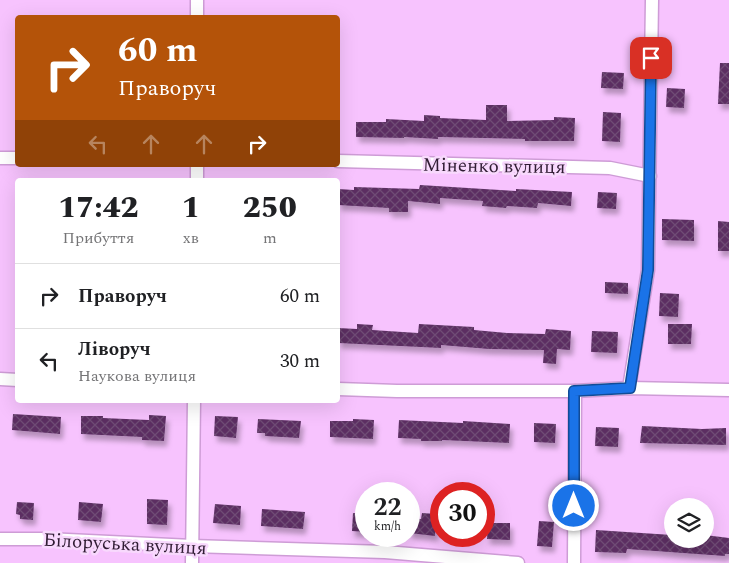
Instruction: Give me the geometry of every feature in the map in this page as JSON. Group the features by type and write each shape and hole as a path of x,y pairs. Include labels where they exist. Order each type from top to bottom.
{"street":[{"path":"198,0 198,15"},
{"path":"630,388 648,270 652,0"},
{"path":"0,158 15,158"},
{"name":"Міненко вулиця","path":"340,161 610,168 650,176"},
{"path":"0,379 15,380"},
{"path":"340,389 397,391 574,391 630,388 729,390"},
{"path":"574,391 574,563"},
{"path":"192,563 194,403"},
{"name":"Білоруська вулиця","path":"0,539 47,539 518,563"}],"building":[{"path":"720,63 729,63 729,104 718,104"},
{"path":"602,72 624,73 623,89 601,88"},
{"path":"667,88 685,89 684,108 666,107"},
{"path":"486,105 507,105 507,121 554,120 554,117 575,118 574,141 438,137 438,139 356,137 356,122 386,122 386,119 424,121 424,115 440,116 440,118 486,120"},
{"path":"603,112 621,113 620,142 602,141"},
{"path":"420,185 516,191 516,189 572,192 571,206 538,203 537,208 482,206 483,201 440,198 440,204 408,201 408,212 389,212 389,208 340,205 340,189 354,190 354,187 419,189"},
{"path":"598,192 617,193 616,209 597,208"},
{"path":"662,219 694,220 694,241 662,240"},
{"path":"718,221 729,222 729,251 718,251"},
{"path":"605,282 628,283 628,294 605,293"},
{"path":"660,293 679,294 678,317 659,316"},
{"path":"357,324 373,325 372,330 418,333 419,324 474,327 474,330 507,333 545,334 546,329 571,331 570,350 557,349 556,364 543,363 544,350 489,349 441,345 441,348 340,343 340,328 357,329"},
{"path":"668,324 692,324 691,344 668,344"},
{"path":"592,331 618,332 617,353 591,352"},
{"path":"13,414 61,417 60,434 12,430"},
{"path":"149,415 166,416 164,441 142,440 142,437 81,434 81,416 149,420"},
{"path":"215,416 238,417 236,438 214,436"},
{"path":"258,419 301,421 299,438 265,436 265,433 257,433"},
{"path":"353,419 374,420 373,439 330,437 330,421 353,421"},
{"path":"399,420 510,424 509,443 421,441 421,439 398,438"},
{"path":"534,423 556,424 555,443 534,442"},
{"path":"642,426 702,429 726,428 726,445 640,443"},
{"path":"596,427 619,428 618,447 595,446"},
{"path":"147,499 168,500 167,525 147,524"},
{"path":"17,502 34,503 33,520 20,519 20,515 16,514"},
{"path":"79,502 103,504 101,522 78,520"},
{"path":"215,504 241,506 240,525 213,523"},
{"path":"262,509 305,512 303,529 261,526"},
{"path":"353,513 355,513 355,531 352,531"},
{"path":"422,513 430,514 430,535 420,534"},
{"path":"539,521 554,522 552,547 537,546"},
{"path":"495,523 510,523 510,540 495,539"},
{"path":"596,530 664,534 664,548 714,548 714,536 729,538 729,554 725,554 725,556 627,549 626,553 595,552"}],"route":[{"path":"574,506 574,391 630,388 648,270 651,58"}]}
